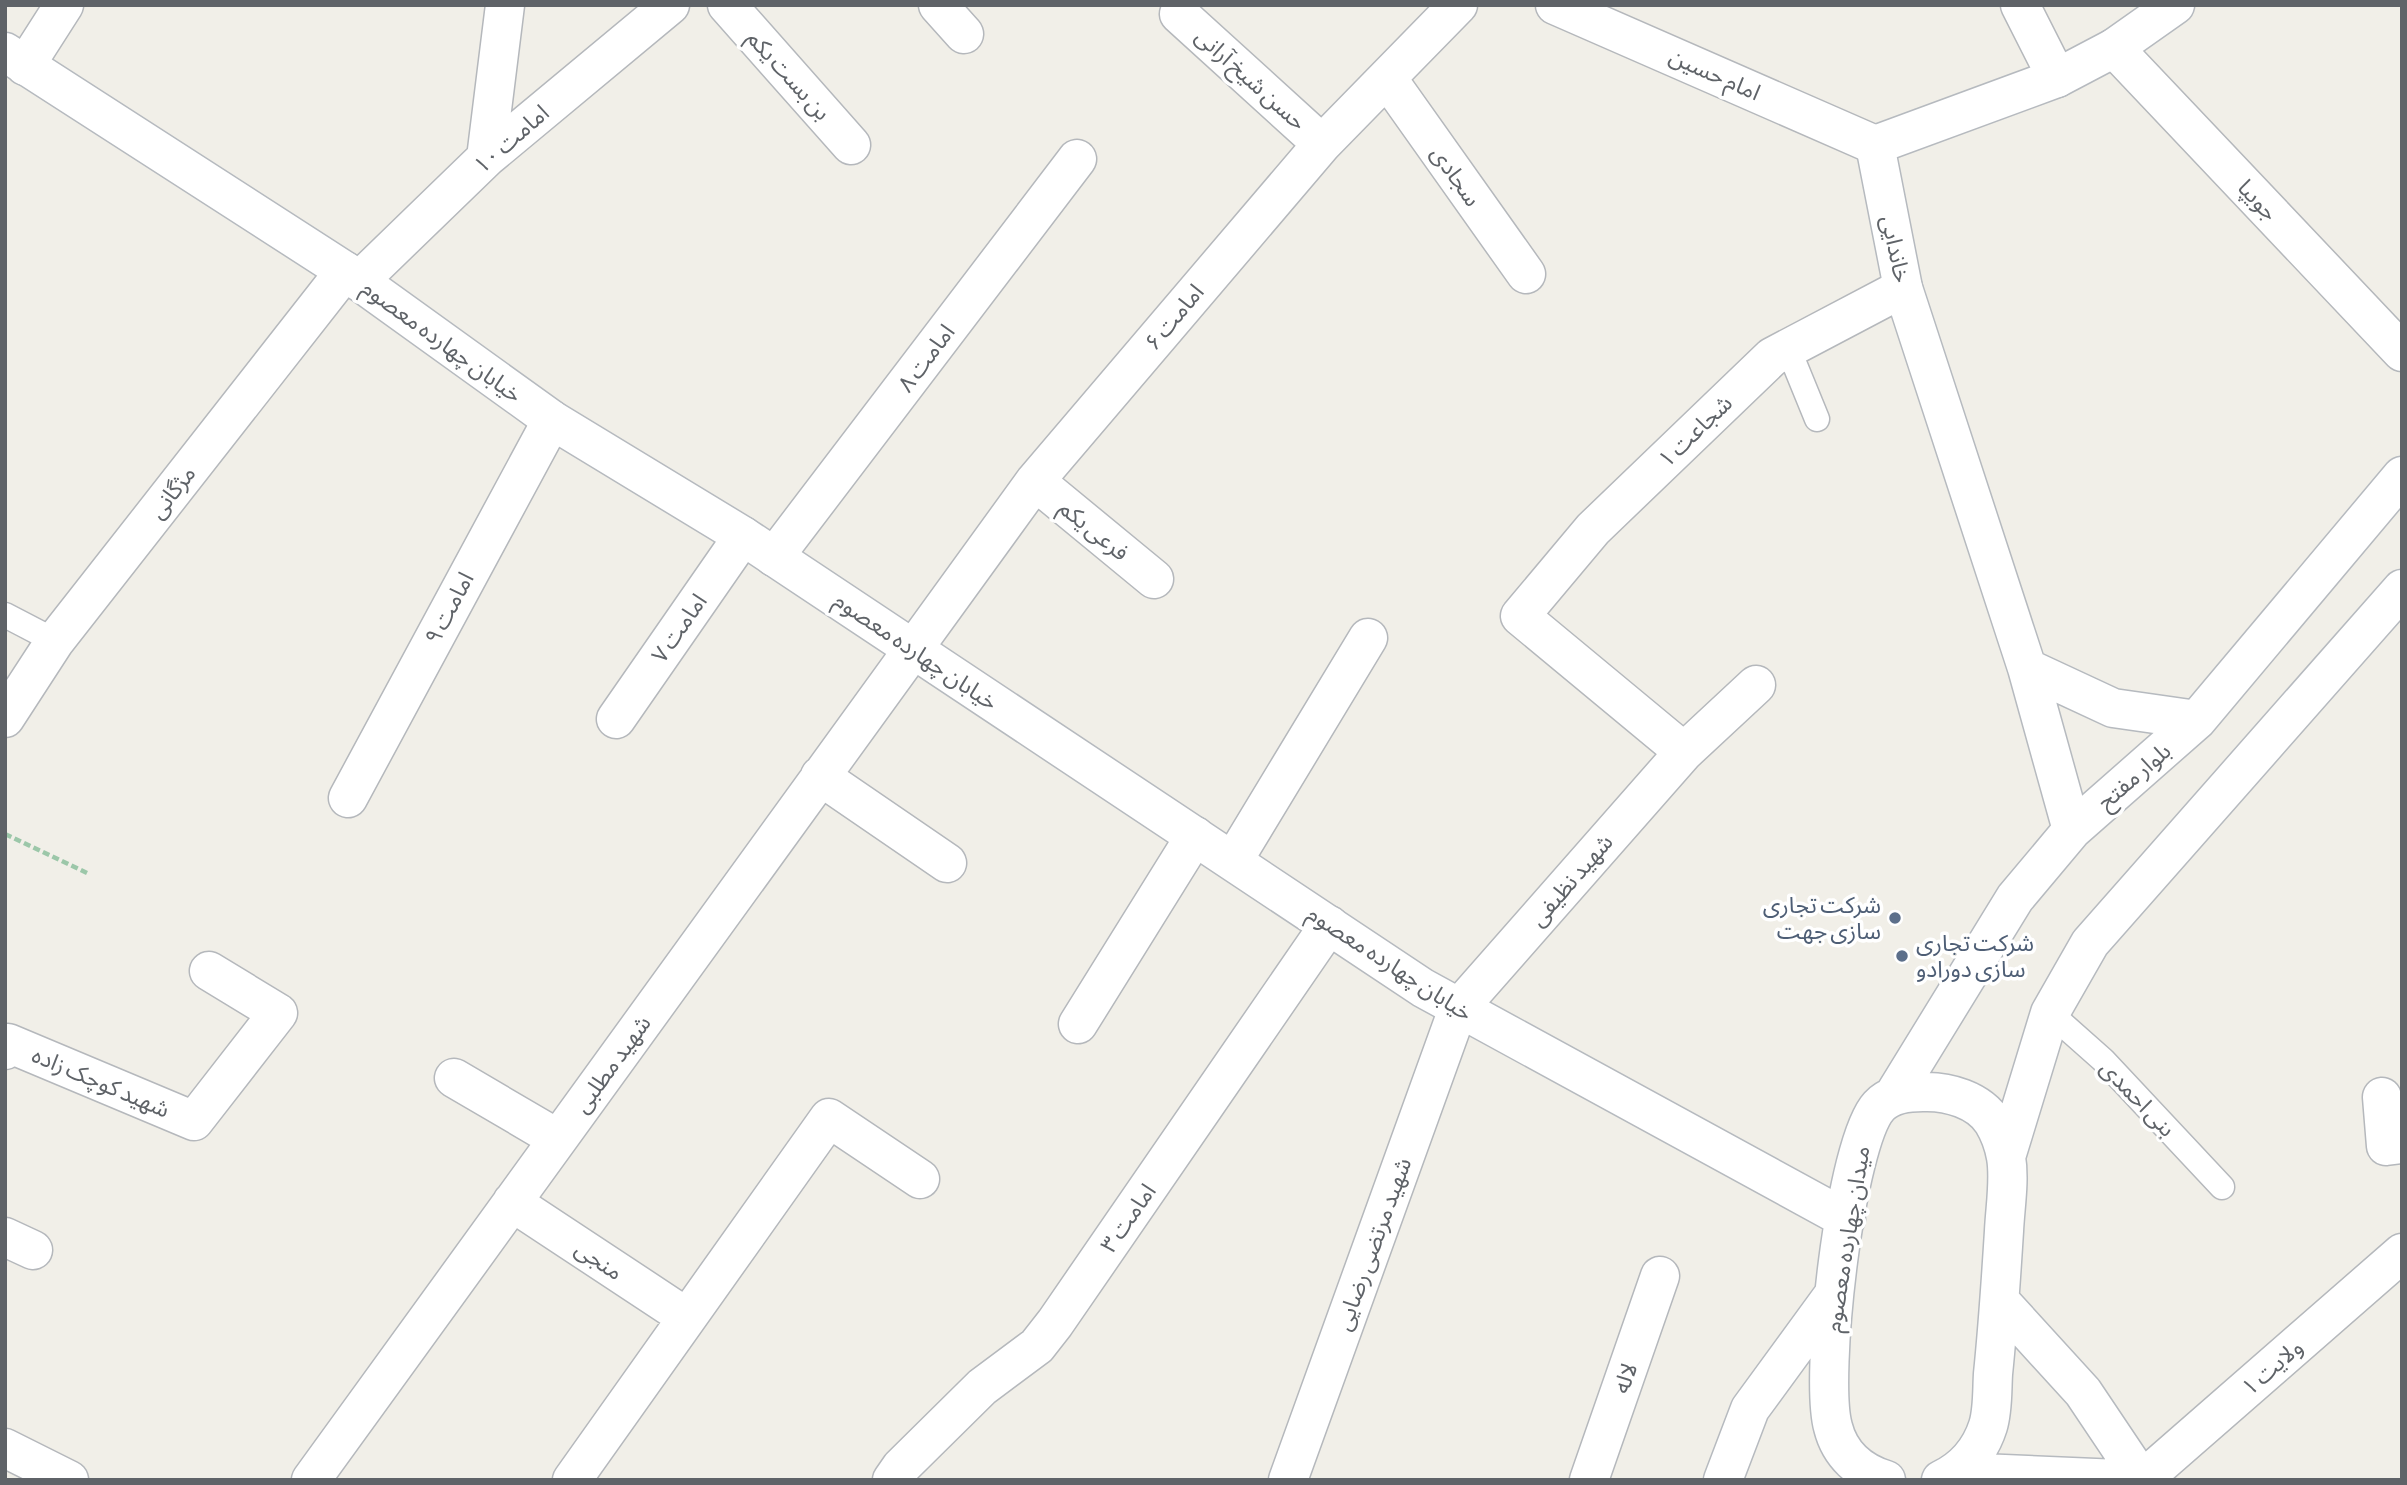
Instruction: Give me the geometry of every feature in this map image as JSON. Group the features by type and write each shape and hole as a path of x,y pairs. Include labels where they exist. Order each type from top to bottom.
{"street":[{"path":"15,59 64,5"},
{"path":"486,158 505,5"},
{"name":"امامت ۱۰","path":"352,276 486,158 670,5"},
{"name":"بن بست یکم","path":"727,5 851,145"},
{"path":"938,5 964,34"},
{"name":"امامت ۶","path":"913,649 1035,481 1322,144 1458,5"},
{"path":"2020,5 2057,78"},
{"path":"1875,145 2057,78 2114,48 2175,5"},
{"name":"امام حسین","path":"1588,10 1875,145"},
{"name":"حسن شیخ آرانی","path":"1179,14 1322,144"},
{"name":"جویپا","path":"2114,48 2402,352"},
{"name":"خیابان چهارده معصوم","path":"15,59 352,276 552,420 743,536 1458,1009 1846,1219"},
{"name":"سجادی","path":"1387,78 1526,274"},
{"name":"خاندایی","path":"1875,145 1903,288 2027,668 2072,830"},
{"name":"امامت ۸","path":"774,557 1077,159"},
{"name":"مژگانی","path":"5,718 55,641 352,276"},
{"name":"شجاعت ۱","path":"1684,752 1520,616 1594,529 1772,357 1903,288"},
{"name":"امامت ۹","path":"348,798 552,420"},
{"name":"بلوار مفتح","path":"1894,1095 2015,898 2072,830 2197,720 2402,477"},
{"name":"فرعی یکم","path":"1035,481 1154,579"},
{"name":"امامت ۷","path":"616,719 743,536"},
{"path":"1950,1476 1978,1450 1988,1425 2000,1301 2006,1157 2050,1013 2090,943 2402,589"},
{"path":"1233,861 1368,638"},
{"name":"شهید مطلبی","path":"311,1480 913,649"},
{"path":"2027,668 2113,708 2197,720"},
{"name":"شهید نظیفی","path":"1458,1009 1684,752 1756,685"},
{"path":"820,776 947,863"},
{"path":"1078,1024 1195,836"},
{"name":"امامت ۳","path":"892,1480 901,1467 982,1387 1037,1346 1329,925"},
{"name":"شهید کوچک زاده","path":"5,1050 8,1043 194,1121 278,1013 209,971"},
{"name":"شهید مرتضی رضایی","path":"1288,1480 1458,1009"},
{"path":"454,1078 558,1139"},
{"path":"1894,1095 1925,1091 1957,1096 1975,1105 1992,1120 2006,1157"},
{"name":"میدان چهارده معصوم","path":"1886,1480 1852,1468 1832,1427 1829,1352 1846,1219 1860,1144 1879,1106 1894,1095"},
{"path":"2382,1097 2386,1146 2402,1144"},
{"path":"572,1480 829,1118 920,1179"},
{"name":"منجی","path":"512,1202 686,1317"},
{"name":"ولایت ۱","path":"2142,1480 2402,1254"},
{"name":"لاله","path":"1589,1480 1660,1276"},
{"path":"1723,1480 1750,1409 1836,1291"},
{"path":"2000,1301 2083,1392 2142,1480"},
{"path":"5,1448 69,1480"},
{"path":"1950,1476 2142,1480"}],"lane":[{"path":"1788,348 1817,419"},
{"path":"5,615 55,641"},
{"name":"بنی احمدی","path":"2050,1013 2103,1060 2222,1186"}],"path":[{"path":"5,834 87,873"}],"place":[{"name":"شرکت تجاری سازی جهت","path":"1895,918"},
{"name":"شرکت تجاری سازی دورادو","path":"1902,956"}]}
